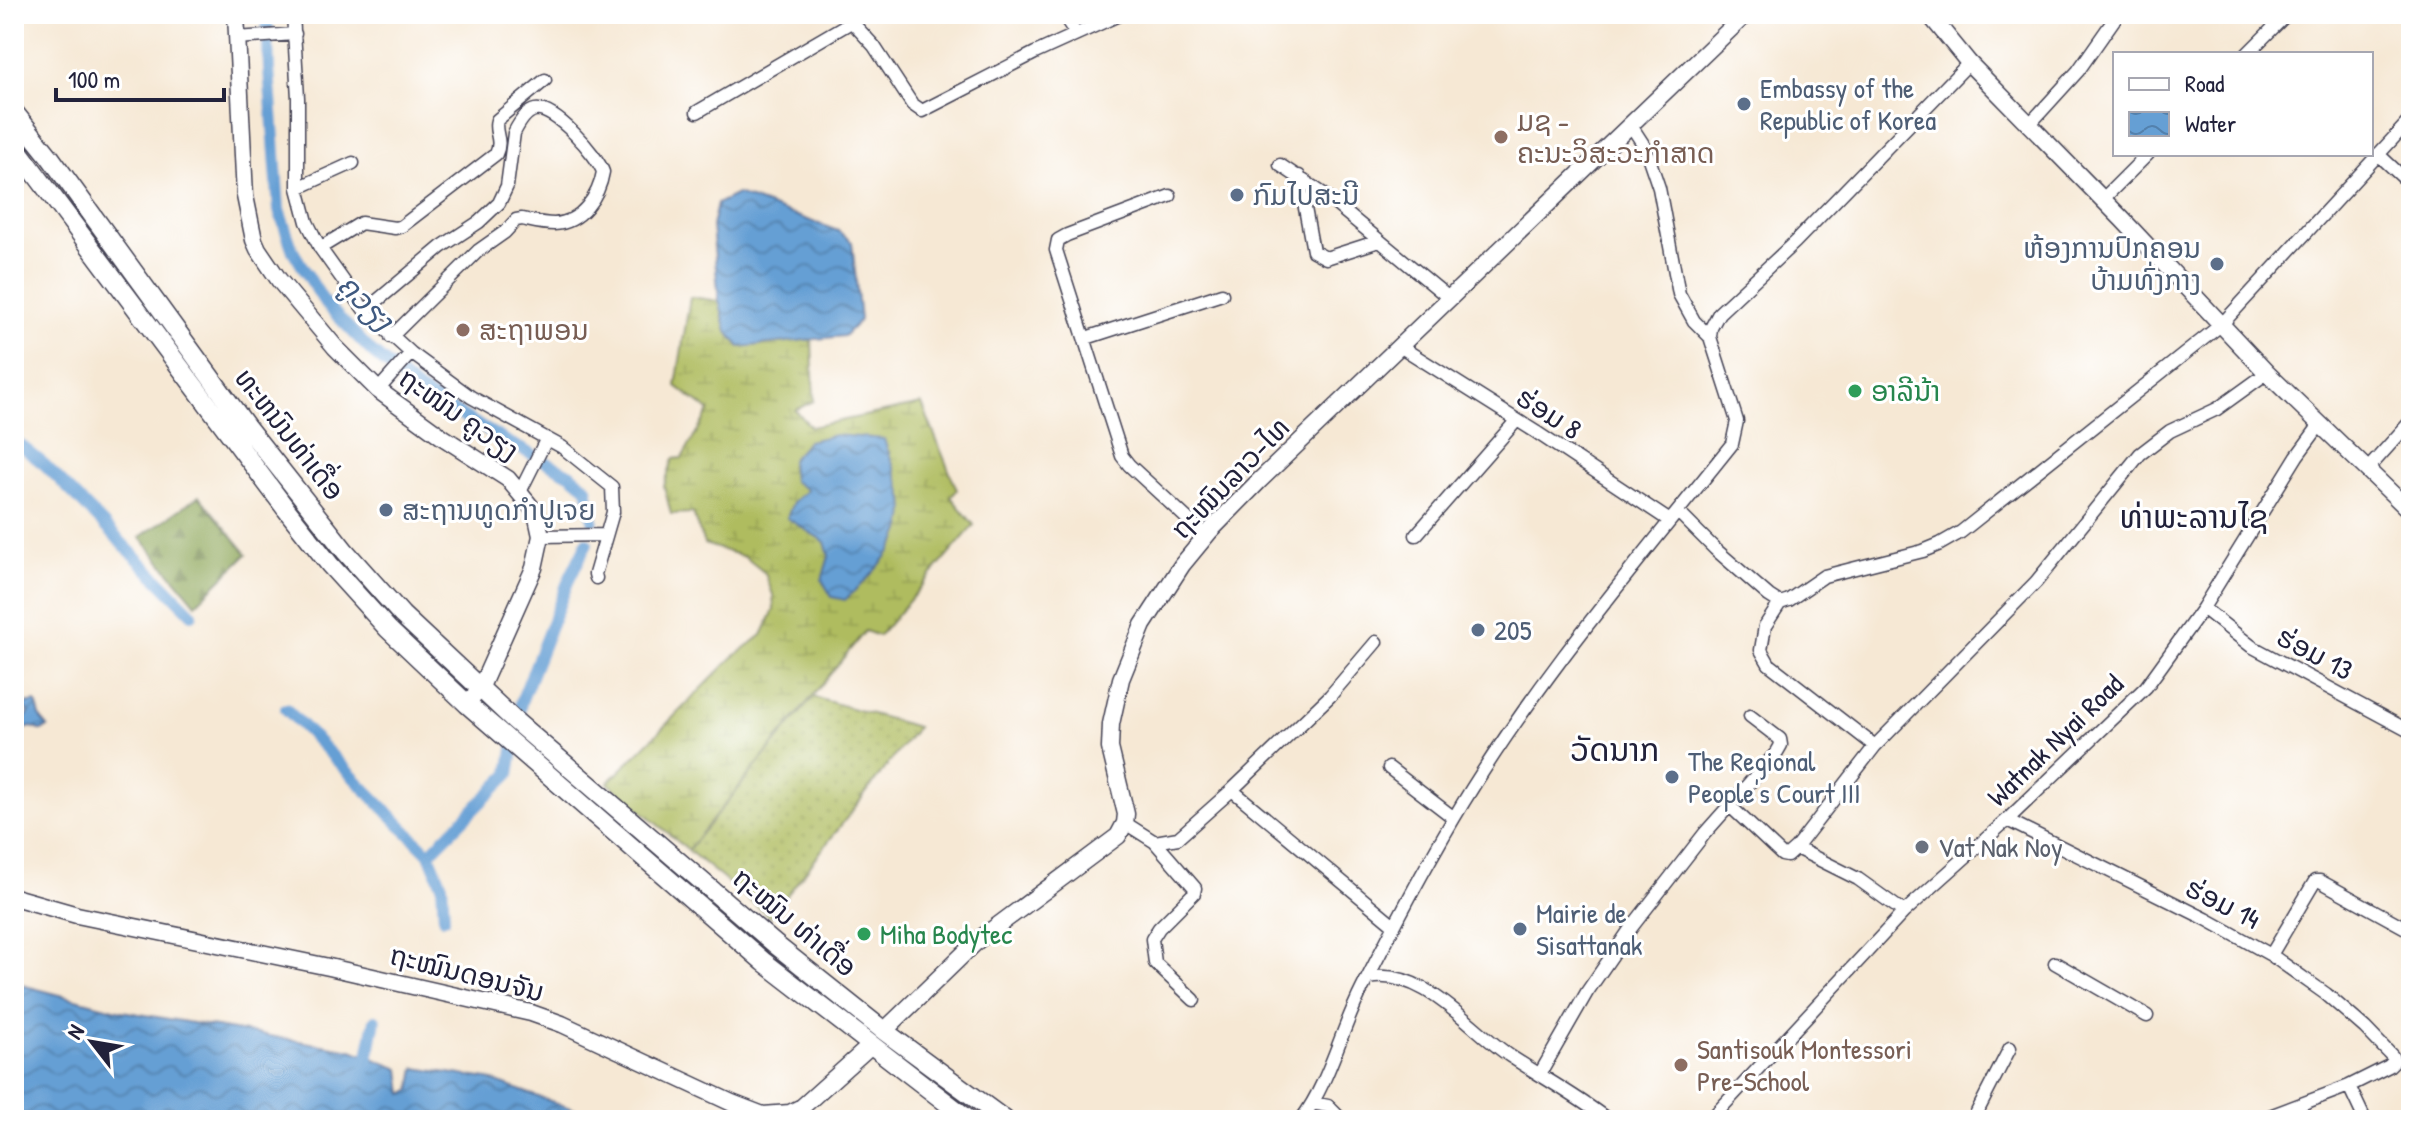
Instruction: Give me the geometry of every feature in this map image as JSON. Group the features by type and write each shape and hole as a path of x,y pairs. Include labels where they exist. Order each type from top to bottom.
{"main road":[{"name":"ທະຫນົນທ່າເດື່ອ","path":"14,112 246,426 345,551 474,697"},
{"name":"ທະຫນົນທ່າເດື່ອ","path":"14,145 211,411 330,565 388,629 508,727 544,770"},
{"name":"ທະຫນົນທ່າເດື່ອ","path":"508,727 558,757"},
{"name":"ຖະໝົນ ທ່າເດື່ອ","path":"558,757 776,945 884,1031 1005,1120"},
{"name":"ຖະໝົນ ທ່າເດື່ອ","path":"544,770 764,962 969,1120"},
{"path":"870,1046 884,1031"}],"street":[{"name":"ຖະໜົນ ຄູວຽງ","path":"236,14 240,38 245,196 254,240 279,280 335,347 444,438 523,486 536,513 541,536"},
{"path":"293,14 291,34 298,188 307,222 320,248 365,311 410,355 544,444 562,447 612,487 613,512 596,578"},
{"path":"1063,14 1076,34"},
{"path":"697,112 846,25 852,17 912,104 922,111 1035,53 1121,14"},
{"name":"ຖະໜົນລາວ-ໄທ","path":"1125,823 1126,814 1110,748 1118,690 1143,625 1182,565 1259,481 1746,14"},
{"path":"1929,14 1969,63 2028,126 2103,199 2267,373 2411,512"},
{"path":"2028,126 2078,71 2118,14"},
{"path":"2249,52 2287,14"},
{"path":"240,38 291,34"},
{"path":"1301,1120 1313,1103 1394,925 1454,818 1542,686 1732,444 1737,421 1710,337 1719,313 1795,242 1969,63"},
{"path":"320,248 361,223 387,228 402,226 496,154 500,145 497,120 545,80"},
{"path":"365,311 499,203 507,186 514,133 517,125 532,111 540,110 558,119 591,151 603,172 595,196 582,210 574,217 557,223 516,220 478,251 391,337"},
{"path":"1630,124 1645,147 1657,179 1679,294 1694,321 1710,337"},
{"path":"1875,746 1769,664 1761,650 1765,626 1780,603 1824,576 1923,551 1961,532 2222,324 2378,154 2408,127"},
{"path":"2378,154 2411,185"},
{"path":"2103,199 2146,156"},
{"path":"298,188 353,163"},
{"path":"1280,165 1299,176 1449,298"},
{"path":"1299,176 1313,251 1326,258 1379,241"},
{"path":"1170,196 1058,240 1056,250 1122,456 1206,536"},
{"path":"1086,338 1222,294"},
{"name":"ຮ່ອມ 8","path":"1401,347 1674,517 1780,603"},
{"path":"383,385 410,355"},
{"path":"1731,807 1782,855 1787,856 1875,746 2036,582 2140,454 2170,431 2217,409 2267,373"},
{"path":"1416,535 1517,420"},
{"path":"2366,471 2411,421"},
{"name":"Watnak Nyai Road","path":"1710,1120 1904,912 2007,820 2146,687 2203,608 2297,456 2319,426"},
{"path":"523,486 544,444"},
{"path":"474,697 534,568 541,536 606,535"},
{"name":"ຮ່ອມ 13","path":"2203,608 2251,646 2411,732"},
{"path":"1155,842 1178,838 1232,790 1330,696 1376,642"},
{"path":"1540,1074 1587,992 1631,928 1705,833 1731,807 1781,745 1780,739 1750,716"},
{"path":"1389,768 1454,818"},
{"path":"1232,790 1394,925"},
{"name":"ຮ່ອມ 14","path":"2007,820 2206,919 2271,955 2326,994 2365,1028 2394,1061 2349,1086"},
{"path":"884,1031 977,941 1113,842 1125,823 1155,842 1195,888 1194,893 1152,939 1155,963 1194,1000"},
{"path":"1796,848 1858,879 1904,912"},
{"path":"2271,955 2315,881 2411,931"},
{"name":"ຖະໝົນດອນຈັນ","path":"14,897 77,915 531,1013 562,1024 763,1115 790,1113 802,1107 870,1046"},
{"path":"2055,963 2147,1016"},
{"path":"1368,978 1389,975 1443,1001 1508,1054 1608,1120"},
{"path":"1973,1120 2010,1048"},
{"path":"2259,1120 2349,1086 2365,1120"},
{"path":"1313,1103 1328,1106 1342,1120"}],"green space":[{"path":"690,297 719,301 727,331 740,347 812,339 814,401 795,410 811,427 922,404 957,490 951,497 974,525 879,636 865,631 688,850 608,783 732,658 762,635 774,610 773,595 765,573 745,557 704,544 693,513 671,514 664,486 673,459 682,458 709,411 676,386"},
{"path":"199,496 247,554 196,604 140,537"},
{"path":"813,697 917,727 770,917 688,850"}],"water":[{"path":"737,194 838,231 852,242 860,320 844,336 740,347 727,331 719,301 712,226 717,204"},
{"path":"835,435 884,439 900,485 905,515 887,556 845,600 832,597 822,580 829,556 825,542 787,518 793,502 807,490 793,481 791,460 808,441"},
{"path":"36,702 41,719 48,727 42,731 19,726 29,713 24,707 14,713 14,706"},
{"path":"14,983 122,1011 352,1050 400,1069 403,1094 411,1090 415,1068 488,1079 598,1120 14,1120"}],"waterway":[{"name":"ຄູວຽງ","path":"267,14 279,210 293,251 324,302 372,352 418,390 571,475 587,488 593,520"},
{"path":"14,440 45,465 192,614"},
{"name":"ຄູວຽງ","path":"429,854 509,774 521,702 568,582 587,543"},
{"path":"286,709 429,854 442,885 444,918"},
{"path":"365,1072 375,1020"}],"place":[{"name":"Embassy of the Republic of Korea","path":"1744,104"},
{"name":"ມຊ - ຄະນະວິສະວະກຳສາດ","path":"1501,137"},
{"name":"ກົມໄປສະນີ","path":"1237,195"},
{"name":"ຫ້ອງການປົກຄອນ ບ້າມທົ່ງກາງ","path":"2217,264"},
{"name":"ສະຖາພອນ","path":"463,330"},
{"name":"ອາລີນ້າ","path":"1855,391"},
{"name":"ສະຖານທູດກຳປູເຈຍ","path":"386,510"},
{"name":"205","path":"1478,630"},
{"name":"The Regional People's Court III","path":"1672,777"},
{"name":"Vat Nak Noy","path":"1922,847"},
{"name":"Mairie de Sisattanak","path":"1520,929"},
{"name":"Miha Bodytec","path":"864,934"},
{"name":"Santisouk Montessori Pre-School","path":"1681,1065"}],"district":[{"name":"ທ່າພະລານໄຊ","path":"2194,516"},
{"name":"ວັດນາກ","path":"1615,749"}]}
